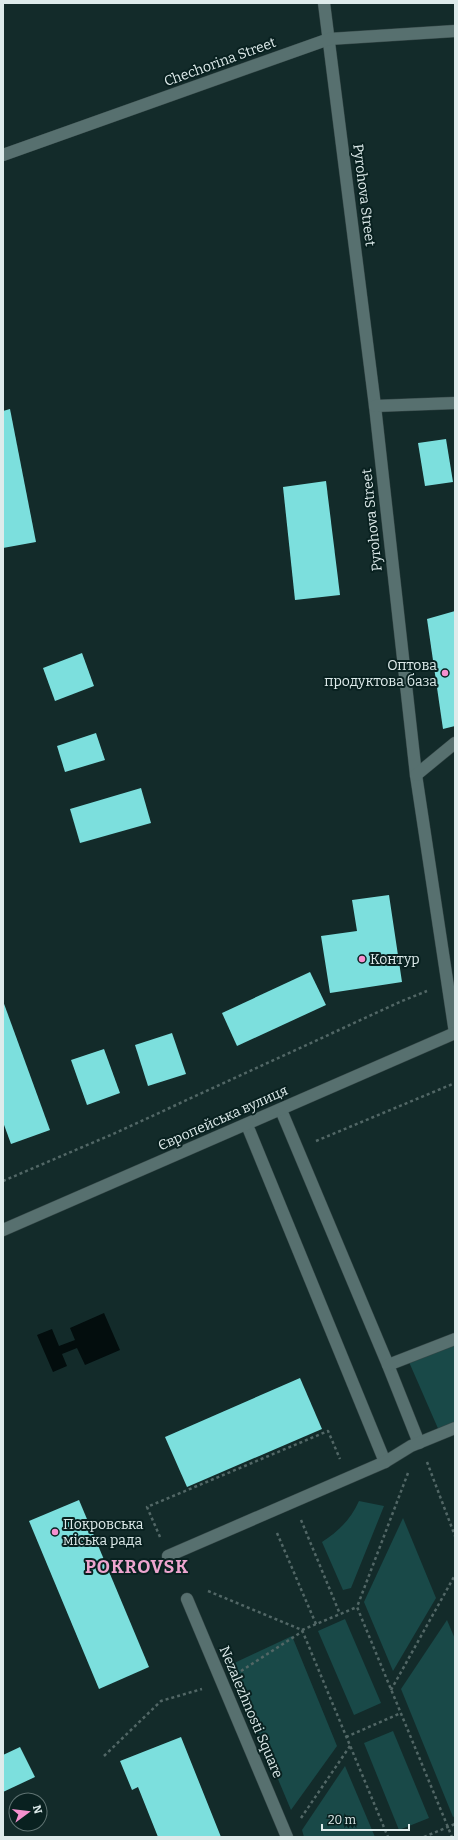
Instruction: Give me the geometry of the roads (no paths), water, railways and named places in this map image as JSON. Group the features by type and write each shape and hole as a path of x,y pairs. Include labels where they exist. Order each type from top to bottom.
{"street":[{"name":"Pyrohova Street","path":"324,3 374,406 416,775 455,1033"},
{"name":"Chechorina Street","path":"3,155 329,40 455,31"},
{"path":"374,406 455,403"},
{"path":"416,775 455,743"},
{"name":"Європейська вулиця","path":"3,1230 455,1033"},
{"path":"281,1110 388,1365 419,1443"},
{"path":"247,1124 386,1462"},
{"path":"388,1365 455,1339"},
{"path":"168,1556 386,1462 412,1446 455,1428"},
{"name":"Nezalezhnosti Square","path":"186,1599 287,1837"}],"place":[{"name":"Оптова продуктова база","path":"445,673"},
{"name":"Контур","path":"362,959"},
{"name":"Покровська міська рада","path":"55,1532"}],"district":[{"name":"POKROVSK","path":"137,1567"}]}
